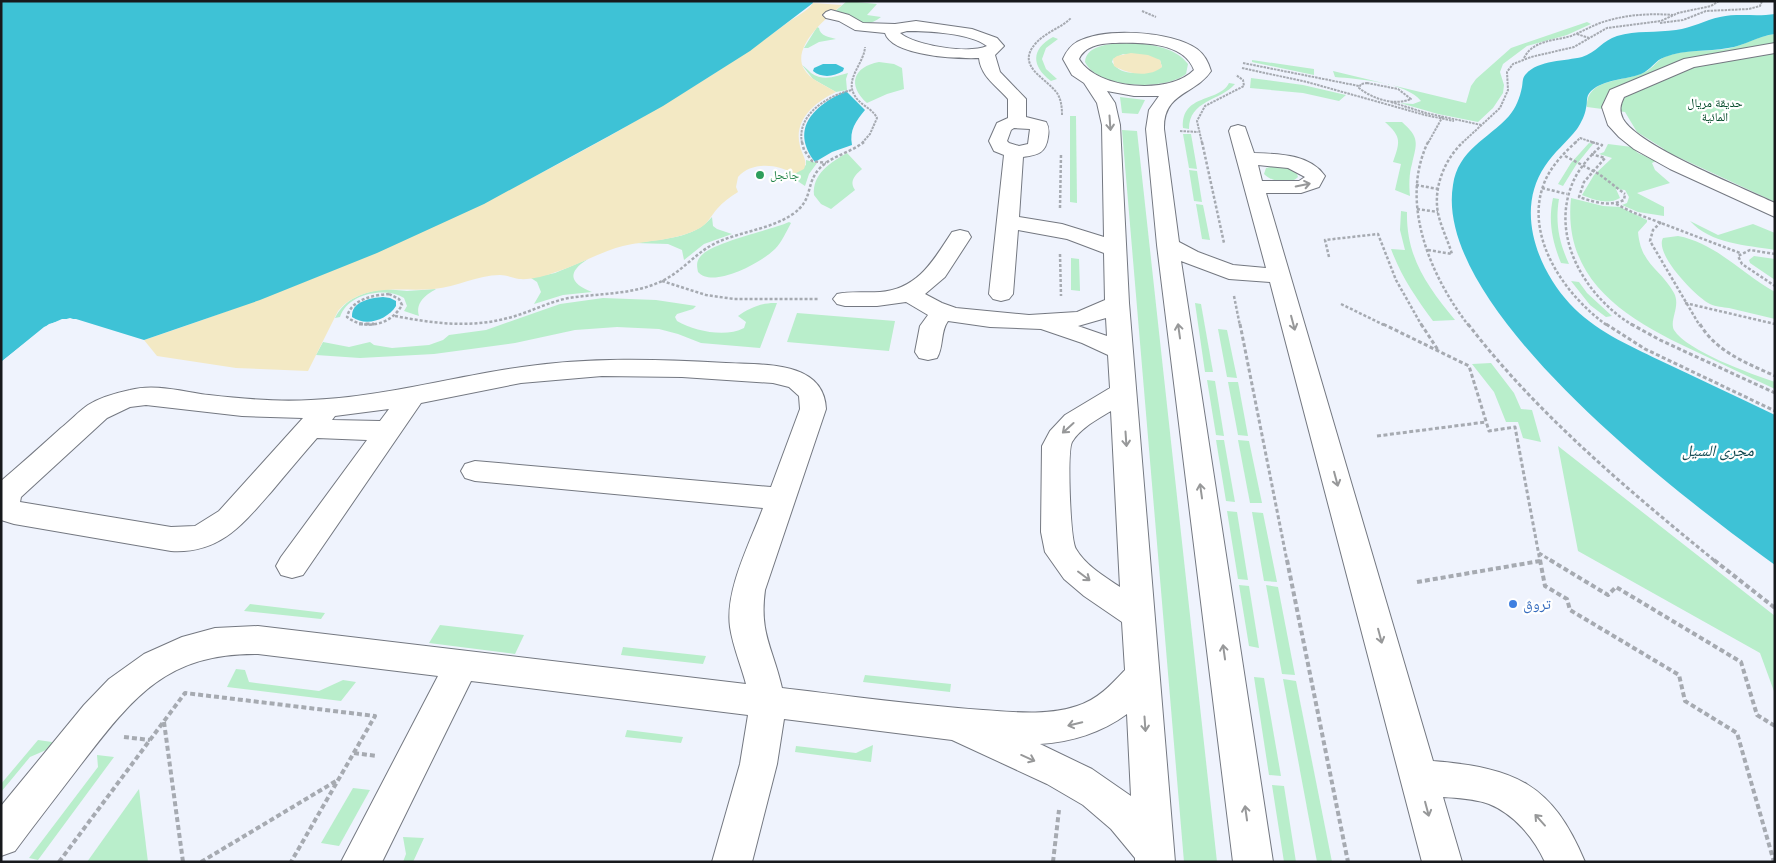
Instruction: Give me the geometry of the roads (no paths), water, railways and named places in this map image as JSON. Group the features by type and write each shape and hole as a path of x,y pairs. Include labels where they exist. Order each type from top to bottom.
{"street":[{"path":"831,15 844,18 860,27 895,29 916,26 986,38 995,43 996,46 992,51 986,53 988,67 991,74 1017,99 1019,103 1016,122"},
{"path":"1190,82 1165,90 1134,90 1104,85 1091,80 1076,70 1071,59 1077,49 1093,41 1112,38 1135,38 1168,43 1186,50 1200,60 1203,71 1190,82 1162,102 1154,120 1168,245 1252,862"},
{"path":"1775,48 1690,63 1621,92 1611,100 1610,108 1618,126 1641,146 1775,211"},
{"path":"1091,80 1100,91 1110,115 1100,216 1114,249 1137,615 1155,856"},
{"path":"1016,122 1039,126 1038,145 1035,149 1014,152 1001,147 998,141 1004,125 1016,122"},
{"path":"1238,131 1442,862"},
{"path":"1001,294 1014,152"},
{"path":"1246,159 1292,163 1307,168 1315,176 1312,183 1301,187 1255,187"},
{"path":"1055,228 1100,216"},
{"path":"1008,222 1055,228 1088,237 1114,249"},
{"path":"845,299 875,300 909,293 928,281 960,237"},
{"path":"1168,245 1190,257 1229,272 1280,276"},
{"path":"1174,289 1229,272"},
{"path":"909,293 918,300 942,312 972,317 1050,322 1092,315 1117,303"},
{"path":"928,352 932,326 942,312"},
{"path":"1050,322 1121,351"},
{"path":"388,431 319,418 263,409 150,397 124,400 97,412 15,485 3,502 8,510 14,513 171,539 192,540 220,528 319,418 514,376 594,368 662,367 781,375 792,378 809,388 814,402 749,590 746,609 747,628 762,674 767,703 766,730 732,862"},
{"path":"1123,392 1069,426 1058,438 1056,446 1057,542 1066,559 1079,573 1137,615"},
{"path":"292,566 412,397"},
{"path":"474,471 782,499"},
{"path":"1,836 106,705 134,679 153,666 180,651 208,642 234,639 951,724 1049,728 1086,721 1119,703 1142,676"},
{"path":"361,862 461,666"},
{"path":"951,724 1063,774 1089,788 1113,805 1135,827 1155,856"},
{"path":"1419,777 1487,786 1513,796 1530,808 1545,824 1565,862"}],"water":[{"path":"1,1 812,1 813,3 750,51 663,106 484,204 377,253 260,300 144,340 76,319 62,319 44,327 1,362"},
{"name":"مجرى السيل","path":"1775,14 1775,34 1734,47 1673,54 1662,58 1641,74 1602,84 1591,91 1587,97 1587,106 1583,119 1573,134 1545,166 1536,183 1532,201 1531,220 1534,238 1548,273 1558,290 1570,304 1590,322 1635,349 1775,415 1775,565 1684,496 1628,449 1572,397 1522,343 1482,288 1457,234 1453,185 1456,173 1467,154 1501,124 1516,106 1524,77 1531,69 1552,62 1582,57 1612,38 1624,34 1682,29 1714,18 1727,16"},
{"path":"823,64 836,64 844,68 839,73 828,76 820,75 813,71 814,68"},
{"path":"846,91 865,110 852,130 852,145 832,152 815,162 808,150 805,128 809,119 824,103"},
{"path":"383,297 396,301 396,306 387,315 370,322 352,317 358,304 363,301"}],"place":[{"name":"جانجل","path":"760,175"},
{"name":"تروڨ","path":"1513,604"}],"park label":[{"name":"حديقة مريال المائية","path":"1715,110"}]}
